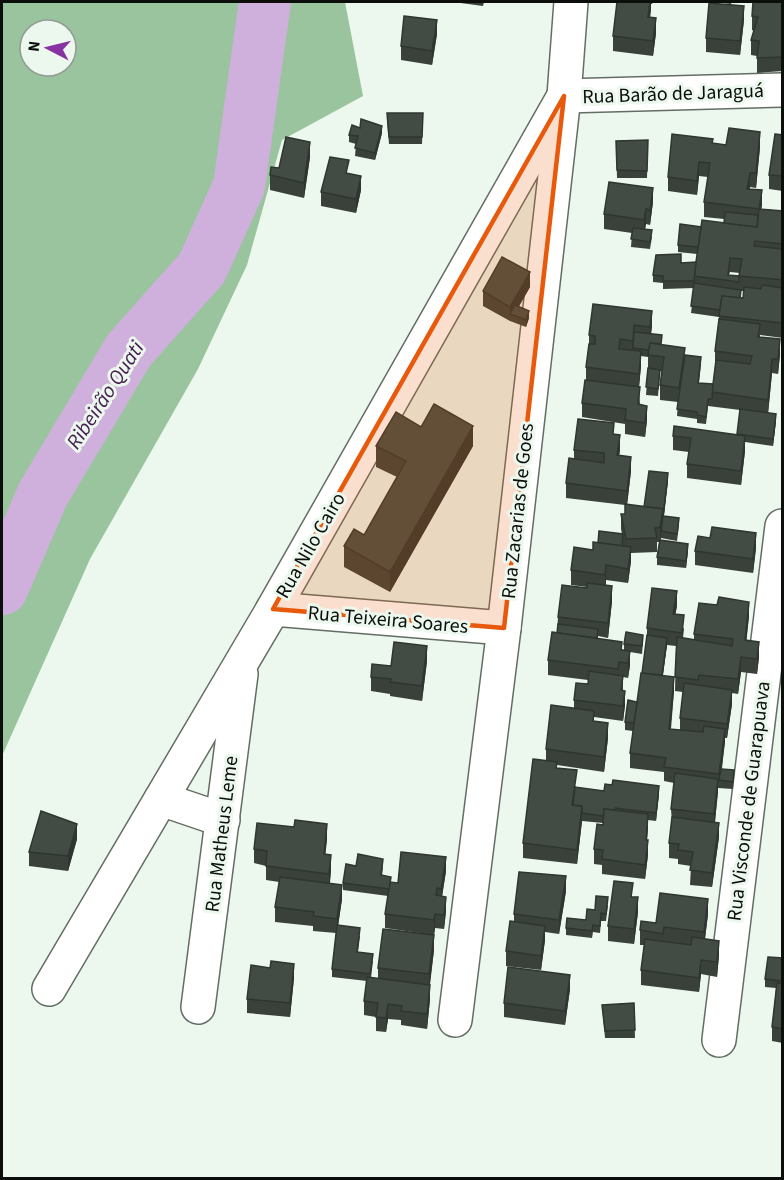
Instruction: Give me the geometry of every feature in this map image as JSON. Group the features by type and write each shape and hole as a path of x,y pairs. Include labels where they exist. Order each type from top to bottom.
{"street":[{"name":"Rua Zacarias de Goes","path":"456,1020 504,628 564,96 572,2"},
{"name":"Rua Barão de Jaraguá","path":"564,96 783,90"},
{"name":"Rua Nilo Cairo","path":"49,989 273,609 564,96"},
{"name":"Rua Visconde de Guarapuava","path":"719,1040 783,526"},
{"name":"Rua Teixeira Soares","path":"273,609 504,628"},
{"name":"Rua Matheus Leme","path":"198,1007 243,660"},
{"path":"161,799 222,820"}],"highlighted area":[{"path":"564,96 504,628 273,609"}],"green space":[{"path":"2,2 345,2 363,96 282,140 247,265 198,369 90,559 2,756"}],"building":[{"path":"617,2 650,2 648,17 656,18 653,41 613,36"},
{"path":"753,2 783,2 783,57 757,58 759,41 751,40 758,17 752,16"},
{"path":"709,3 744,6 740,41 706,38"},
{"path":"404,16 437,20 432,51 401,46"},
{"path":"387,113 423,113 422,137 389,137"},
{"path":"361,119 382,126 375,153 355,148 358,136 349,135 352,125 360,128"},
{"path":"729,128 760,132 756,173 750,173 747,189 762,190 759,209 704,202 710,163 699,162 697,181 668,177 672,134 713,139 712,143 726,145"},
{"path":"775,134 783,135 783,176 769,175"},
{"path":"286,137 310,142 304,183 270,175 271,167 279,168"},
{"path":"648,140 647,171 617,170 616,141"},
{"path":"330,157 349,160 346,173 361,176 356,199 321,192"},
{"path":"609,182 653,188 650,210 646,209 644,220 604,214"},
{"path":"759,209 783,211 783,244 755,241 754,246 783,249 783,280 739,276 739,282 694,276 702,220 757,227","holes":["730,258 742,259 739,276 728,275"]},
{"path":"725,212 758,215 757,227 724,223"},
{"path":"680,224 701,227 698,247 678,245"},
{"path":"633,228 652,230 650,242 631,239"},
{"path":"681,254 681,263 696,262 694,281 663,281 663,276 653,275 656,255"},
{"path":"502,257 530,272 510,307 483,291"},
{"path":"694,283 741,290 740,298 722,296 720,310 691,306"},
{"path":"762,285 783,288 783,323 719,316 722,296 743,298 744,287 761,289"},
{"path":"593,304 652,311 650,327 634,325 633,341 620,339 619,349 641,351 639,374 586,367 589,344 595,344 595,336 589,335"},
{"path":"515,305 529,311 526,320 510,314"},
{"path":"719,319 760,324 758,337 780,339 778,359 772,359 768,400 712,392 716,360 750,364 752,356 715,351"},
{"path":"634,332 662,335 661,344 650,343 649,350 633,348"},
{"path":"650,343 685,348 679,388 660,385 664,357 648,355"},
{"path":"685,355 701,357 698,383 713,384 712,399 708,399 706,417 697,415 697,412 677,409"},
{"path":"648,368 660,370 658,389 646,387"},
{"path":"585,380 640,387 638,404 647,406 645,423 625,420 626,409 582,403"},
{"path":"434,404 473,426 390,572 344,546 354,529 364,535 406,461 376,446 396,412 421,427"},
{"path":"740,409 776,414 773,439 737,434"},
{"path":"578,419 614,423 613,434 620,435 617,455 631,457 627,491 566,483 569,458 604,463 604,453 574,450"},
{"path":"674,426 745,436 741,471 687,464 691,438 673,436"},
{"path":"649,471 668,473 663,516 663,509 644,507"},
{"path":"625,504 663,509 660,527 655,528 657,538 626,539 621,514 625,514"},
{"path":"663,516 679,518 677,534 661,531"},
{"path":"712,527 756,533 753,559 695,551 698,536 710,538"},
{"path":"599,531 623,534 622,546 598,543"},
{"path":"660,540 688,544 686,561 657,557"},
{"path":"593,542 631,547 628,569 606,565 605,575 571,570 574,547 593,550"},
{"path":"587,583 612,586 608,623 558,617 562,585 587,588"},
{"path":"652,588 677,591 673,614 684,615 682,633 647,628"},
{"path":"719,597 749,602 745,640 759,642 757,659 741,657 738,679 699,675 698,680 675,677 677,637 732,646 733,639 694,634 699,603 717,605"},
{"path":"558,624 598,629 597,638 557,633"},
{"path":"552,632 622,642 621,650 630,651 628,663 619,662 618,669 548,660"},
{"path":"626,632 643,635 642,646 624,644"},
{"path":"647,635 667,638 662,675 642,673"},
{"path":"394,642 427,646 422,686 371,677 372,664 391,666"},
{"path":"589,671 623,676 621,690 625,691 623,706 574,700 576,683 588,684"},
{"path":"641,673 674,677 669,729 703,732 704,726 725,729 719,774 664,767 666,758 630,753"},
{"path":"684,683 732,690 727,724 680,718"},
{"path":"628,700 637,702 634,723 625,722"},
{"path":"551,705 594,711 593,721 608,723 604,757 546,749"},
{"path":"533,759 557,762 556,768 577,770 572,805 582,806 577,850 523,843"},
{"path":"721,769 734,770 733,782 719,780"},
{"path":"675,773 718,779 714,814 671,809"},
{"path":"613,780 659,786 656,813 615,808 615,810 604,809 603,816 582,813 582,806 573,805 575,787 604,791 605,784 612,785"},
{"path":"604,809 648,814 645,865 602,859 603,850 594,849 597,824 603,825"},
{"path":"41,811 77,824 68,856 29,852"},
{"path":"672,817 719,823 712,873 690,870 693,852 678,850 679,844 669,843"},
{"path":"295,820 327,824 324,854 331,855 329,874 266,866 267,851 254,849 257,823 294,827"},
{"path":"401,852 446,857 441,889 437,888 436,895 446,897 444,915 435,914 434,920 385,914 390,882 398,883"},
{"path":"358,854 383,859 381,875 391,877 389,889 343,883 346,864 356,866"},
{"path":"519,872 566,876 559,920 514,914"},
{"path":"280,877 342,885 337,919 313,916 314,912 275,907"},
{"path":"614,881 633,883 631,897 638,897 634,929 608,926"},
{"path":"660,893 708,899 704,932 664,927 663,934 640,930 641,921 656,923"},
{"path":"596,896 608,897 606,914 601,913 600,926 593,925 592,931 566,928 567,918 586,920 587,909 595,910"},
{"path":"510,921 545,926 541,956 506,951"},
{"path":"337,925 360,928 357,952 373,954 370,974 332,969"},
{"path":"383,929 434,935 429,974 378,968"},
{"path":"692,937 719,941 717,962 701,960 699,978 641,970 645,939 691,945"},
{"path":"768,957 783,958 783,984 782,981 765,979"},
{"path":"271,961 294,964 290,1003 247,999 251,965 270,968"},
{"path":"508,967 570,975 565,1011 504,1003"},
{"path":"367,977 430,985 427,1014 401,1011 402,1006 388,1004 386,1018 376,1017 378,1003 364,1001"},
{"path":"777,983 783,984 783,1029 772,1027"},
{"path":"634,1003 635,1030 605,1031 602,1005"}],"waterway":[{"name":"Ribeirão Quati","path":"2,589 43,494 129,350 202,268 239,186 265,2"}]}
